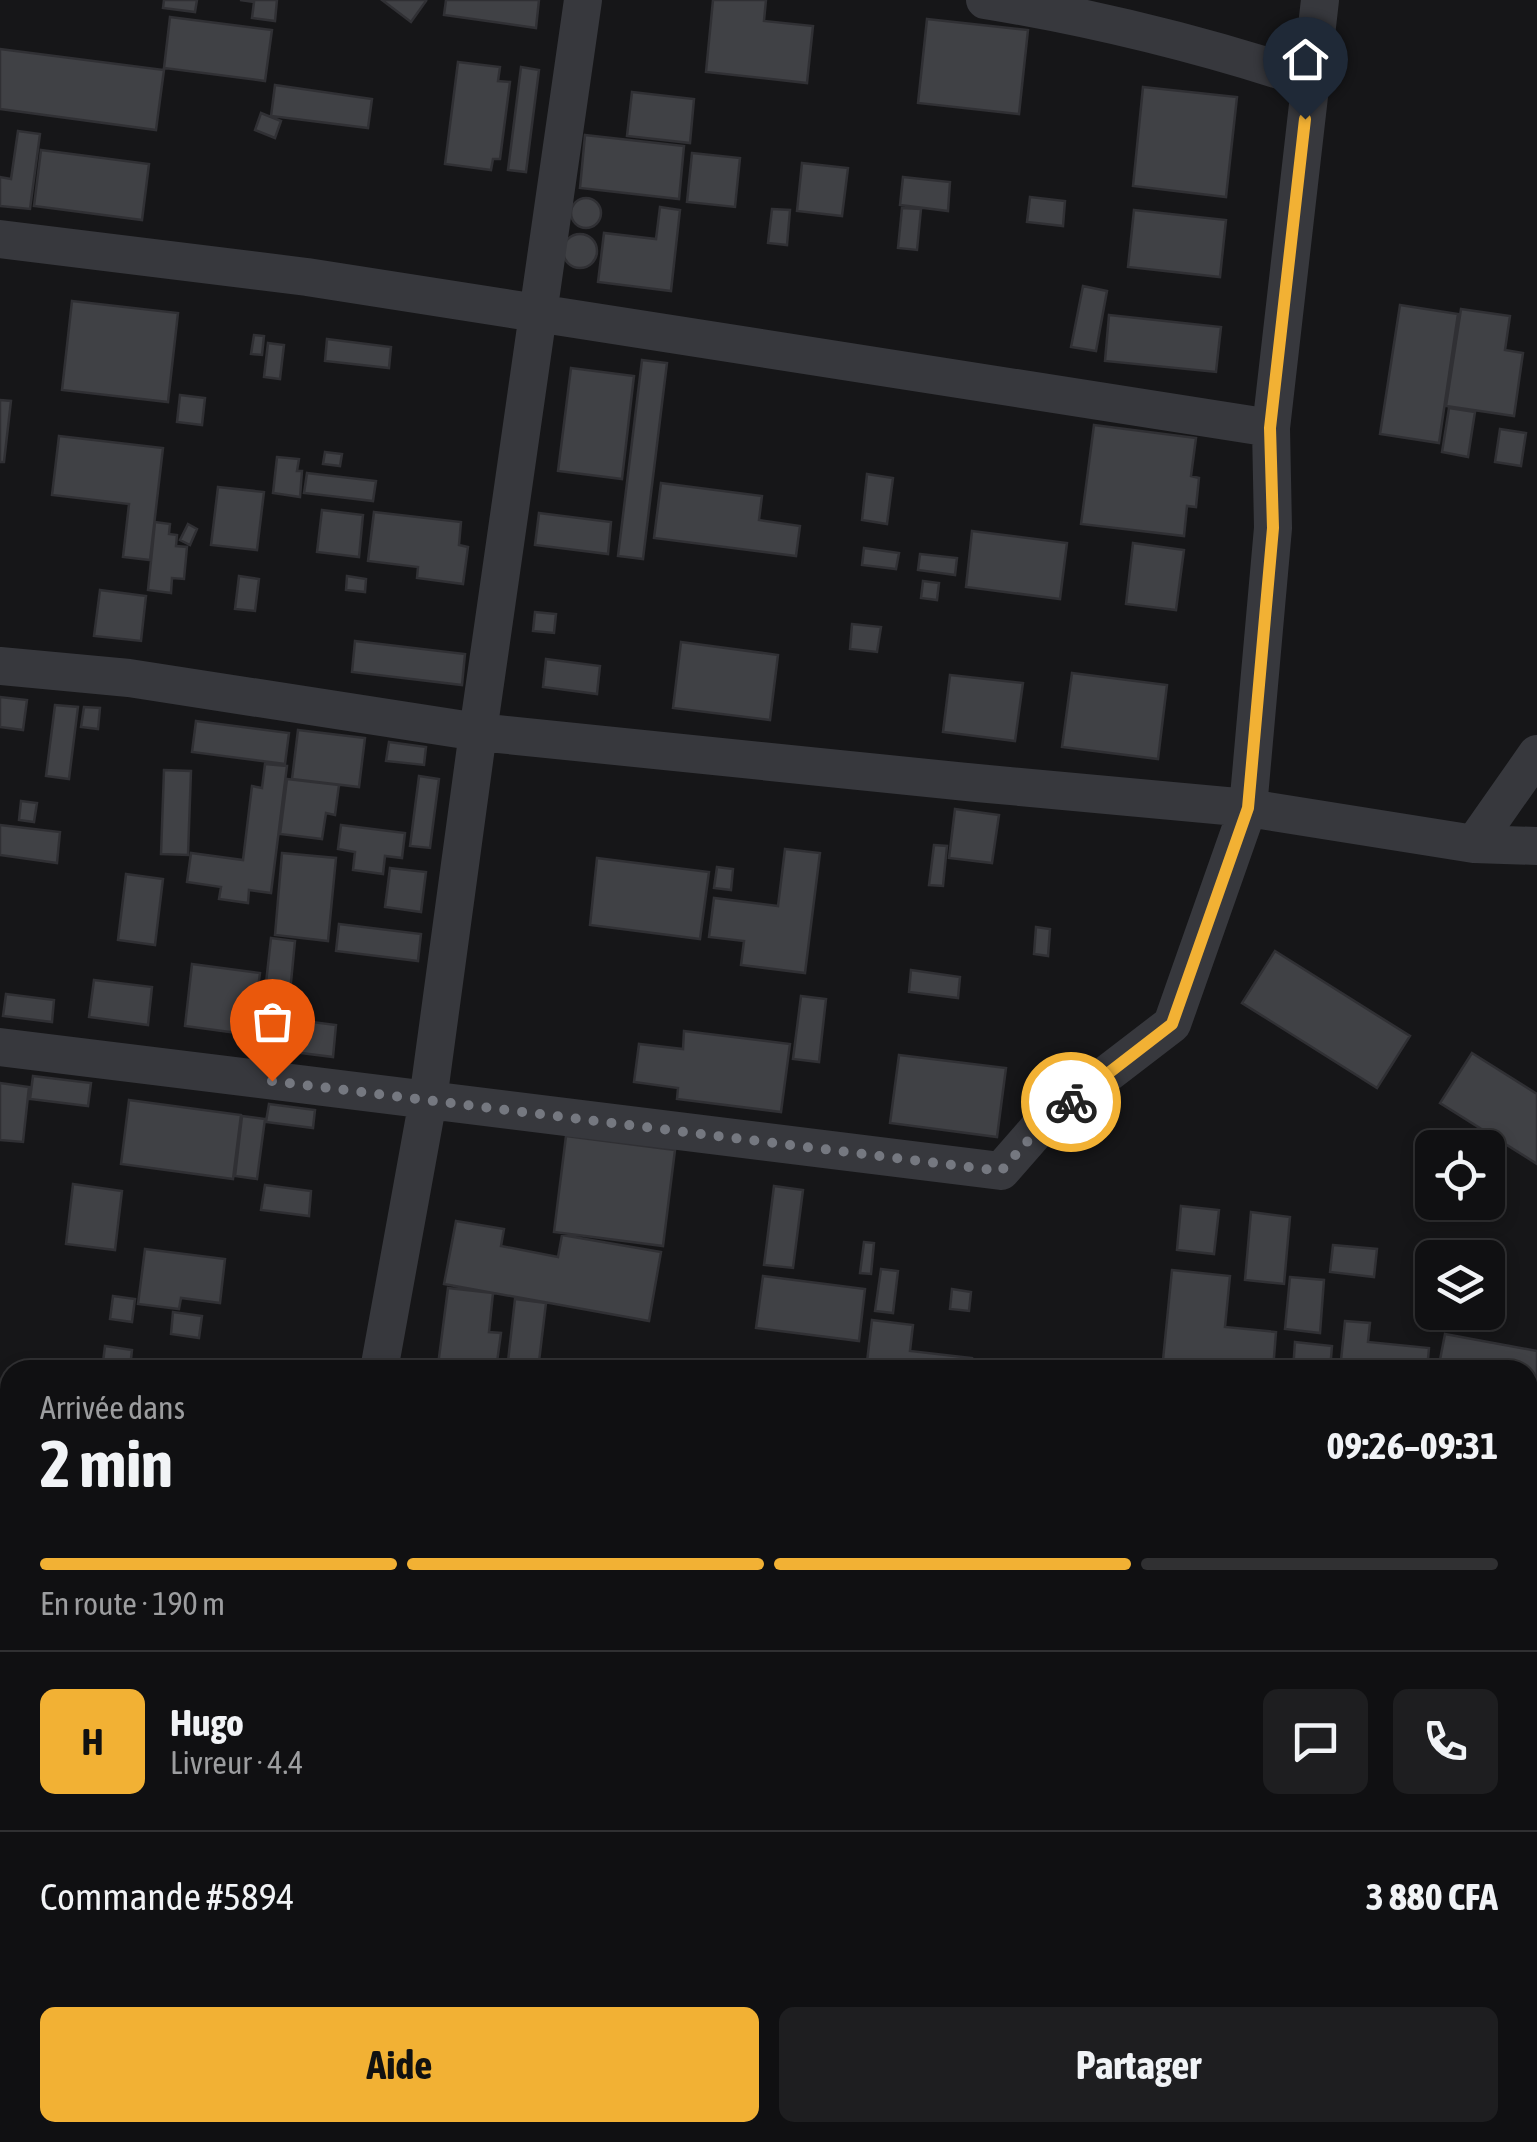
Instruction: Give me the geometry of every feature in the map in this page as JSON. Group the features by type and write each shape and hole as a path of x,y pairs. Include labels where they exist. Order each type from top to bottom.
{"street":[{"path":"381,1360 428,1100 583,0"},
{"path":"984,0 1048,10 1237,56 1310,80"},
{"path":"0,1048 1001,1171 1044,1123 1172,1024 1248,808 1273,528 1270,428 1320,0"},
{"path":"0,240 307,277 1270,428"},
{"path":"0,666 129,678 478,732 1248,808 1474,844 1537,846"},
{"path":"1474,844 1537,754"}],"building":[{"path":"164,0 197,0 195,12 163,8"},
{"path":"240,0 277,0 275,21 252,18 254,2"},
{"path":"382,0 424,0 426,1 411,22"},
{"path":"446,0 539,0 536,28 444,15"},
{"path":"713,0 766,0 764,21 813,26 807,83 706,72"},
{"path":"170,17 272,30 265,81 164,68"},
{"path":"927,19 1028,30 1019,114 918,103"},
{"path":"0,49 164,70 156,130 0,109"},
{"path":"458,62 500,67 498,81 510,82 500,159 493,159 491,170 445,164"},
{"path":"521,67 539,70 526,172 508,170"},
{"path":"275,85 372,99 368,128 271,116"},
{"path":"1143,87 1237,97 1226,197 1133,186"},
{"path":"632,92 694,99 690,143 627,136"},
{"path":"261,113 281,121 275,138 255,130"},
{"path":"18,131 40,134 30,209 0,206 0,177 11,179"},
{"path":"585,135 684,146 679,199 580,188"},
{"path":"41,150 149,164 142,220 34,206"},
{"path":"692,153 740,158 735,207 687,202"},
{"path":"802,163 848,168 842,216 797,211"},
{"path":"903,177 950,182 948,211 900,205"},
{"path":"1030,197 1065,201 1063,226 1027,222"},
{"path":"586,198 600,207 601,213 592,227 586,228 572,219 571,213 580,199"},
{"path":"660,207 680,210 671,291 598,282 604,233 656,239"},
{"path":"902,208 921,209 917,250 898,248"},
{"path":"772,209 790,210 787,245 768,243"},
{"path":"1134,210 1226,220 1220,277 1128,267"},
{"path":"580,234 592,239 597,251 592,263 580,268 568,263 563,251 568,239"},
{"path":"1083,286 1107,291 1096,351 1071,347"},
{"path":"72,301 178,313 168,402 62,390"},
{"path":"1400,305 1458,314 1439,443 1380,434"},
{"path":"1461,309 1510,316 1505,350 1523,353 1514,416 1446,406"},
{"path":"1109,315 1221,327 1216,372 1105,361"},
{"path":"254,335 264,336 262,355 251,354"},
{"path":"327,339 391,347 389,368 325,361"},
{"path":"268,343 284,345 280,379 264,377"},
{"path":"642,360 667,363 643,559 618,556"},
{"path":"571,368 634,376 622,479 558,471"},
{"path":"180,395 205,398 202,425 177,422"},
{"path":"0,400 11,401 4,462 0,462"},
{"path":"1449,408 1475,412 1468,457 1442,452"},
{"path":"1094,425 1196,438 1191,476 1199,478 1196,507 1187,506 1184,536 1081,524"},
{"path":"1500,429 1526,433 1521,466 1495,462"},
{"path":"59,436 163,448 150,560 123,557 129,504 52,495"},
{"path":"325,452 342,454 340,466 323,464"},
{"path":"277,457 299,459 300,497 273,493"},
{"path":"307,473 376,481 373,501 304,493"},
{"path":"867,474 893,478 887,524 862,520"},
{"path":"661,483 762,496 759,520 800,526 796,556 654,538"},
{"path":"218,487 264,492 257,550 211,545"},
{"path":"322,510 363,515 359,557 317,552"},
{"path":"374,512 461,522 459,545 468,547 463,584 417,578 418,567 368,561"},
{"path":"539,513 611,522 608,554 535,545"},
{"path":"155,522 170,524 169,534 177,535 176,546 187,547 184,579 172,578 171,593 148,590"},
{"path":"188,524 197,529 190,545 180,540"},
{"path":"972,531 1067,543 1060,599 966,587"},
{"path":"1133,543 1184,550 1176,610 1126,604"},
{"path":"864,548 899,553 896,569 862,565"},
{"path":"920,554 957,558 955,575 918,570"},
{"path":"239,576 259,579 255,611 235,609"},
{"path":"347,576 366,579 365,592 346,590"},
{"path":"923,581 939,583 937,600 921,598"},
{"path":"100,590 146,596 141,641 94,636"},
{"path":"535,612 556,614 554,633 533,631"},
{"path":"852,624 881,627 877,652 850,649"},
{"path":"355,641 465,654 462,685 352,672"},
{"path":"681,642 778,655 770,720 673,708"},
{"path":"546,659 600,666 597,694 543,687"},
{"path":"1072,673 1167,685 1158,759 1062,747"},
{"path":"950,675 1023,683 1015,741 943,732"},
{"path":"0,697 27,700 23,730 0,727"},
{"path":"55,705 78,707 69,779 46,776"},
{"path":"84,707 100,708 98,729 81,727"},
{"path":"196,721 289,733 285,764 192,752"},
{"path":"298,730 365,738 359,787 292,779"},
{"path":"389,742 426,747 424,765 386,761"},
{"path":"265,764 287,766 271,893 249,890 248,903 219,899 221,887 187,882 191,853 243,860 252,786 262,788"},
{"path":"164,770 191,771 188,855 161,854"},
{"path":"419,776 439,779 430,848 410,846"},
{"path":"287,779 339,785 335,815 326,813 322,839 280,834"},
{"path":"21,801 37,803 34,822 19,820"},
{"path":"955,809 999,815 992,863 949,858"},
{"path":"0,825 60,832 57,863 0,855"},
{"path":"341,825 405,833 402,858 385,856 383,874 353,870 355,852 338,849"},
{"path":"934,845 947,846 943,886 929,885"},
{"path":"785,849 820,853 805,973 741,965 744,941 709,937 714,898 778,906"},
{"path":"282,853 336,858 328,941 275,935"},
{"path":"597,858 709,872 700,939 590,925"},
{"path":"717,867 733,869 731,890 714,888"},
{"path":"390,868 426,872 421,912 385,907"},
{"path":"126,874 163,879 155,945 118,940"},
{"path":"339,924 421,934 418,961 336,951"},
{"path":"1036,927 1050,929 1048,956 1034,954"},
{"path":"271,938 295,941 288,1013 263,1010"},
{"path":"1275,951 1410,1036 1377,1088 1242,1003"},
{"path":"192,964 260,973 252,1035 185,1026"},
{"path":"911,970 960,977 958,998 909,992"},
{"path":"94,980 152,987 148,1025 89,1017"},
{"path":"6,994 54,1000 52,1022 3,1016"},
{"path":"801,996 826,999 819,1062 793,1059"},
{"path":"265,1016 336,1025 333,1057 261,1048"},
{"path":"684,1031 790,1044 781,1112 677,1099 678,1088 634,1082 639,1044 683,1049"},
{"path":"1472,1053 1537,1094 1537,1164 1505,1144 1505,1130 1483,1130 1440,1103"},
{"path":"899,1055 1006,1068 997,1137 890,1123"},
{"path":"33,1076 91,1083 88,1106 30,1099"},
{"path":"0,1083 29,1087 23,1142 0,1140"},
{"path":"129,1100 241,1115 233,1179 121,1164"},
{"path":"269,1104 315,1110 313,1128 266,1122"},
{"path":"242,1116 265,1119 257,1179 235,1176"},
{"path":"566,1136 675,1150 663,1246 554,1232"},
{"path":"73,1184 122,1191 115,1250 66,1244"},
{"path":"265,1185 311,1191 309,1216 261,1210"},
{"path":"774,1186 803,1190 793,1268 764,1265"},
{"path":"1181,1206 1219,1210 1214,1254 1177,1250"},
{"path":"1251,1212 1290,1217 1284,1284 1245,1280"},
{"path":"456,1221 504,1229 501,1246 558,1257 562,1235 661,1252 649,1321 444,1284"},
{"path":"864,1242 874,1243 871,1274 860,1273"},
{"path":"1333,1245 1377,1249 1374,1277 1330,1272"},
{"path":"145,1249 225,1259 220,1303 181,1298 179,1309 138,1304"},
{"path":"881,1269 898,1271 893,1313 875,1311"},
{"path":"1172,1270 1230,1276 1225,1327 1276,1332 1274,1360 1163,1360"},
{"path":"763,1276 865,1289 859,1341 756,1328"},
{"path":"1290,1277 1324,1280 1320,1333 1285,1329"},
{"path":"448,1288 493,1293 489,1332 501,1333 497,1360 439,1360"},
{"path":"952,1289 971,1292 969,1311 950,1309"},
{"path":"113,1296 135,1299 132,1322 110,1319"},
{"path":"515,1299 546,1303 539,1360 508,1360"},
{"path":"173,1312 202,1316 199,1338 171,1334"},
{"path":"872,1320 913,1325 910,1351 972,1358 972,1360 867,1360"},
{"path":"1345,1321 1370,1323 1368,1342 1429,1348 1428,1360 1341,1360"},
{"path":"1445,1334 1537,1351 1537,1360 1440,1360"},
{"path":"1295,1342 1332,1346 1331,1360 1294,1360"},
{"path":"105,1346 132,1350 131,1359 140,1360 103,1360"}],"way so far":[{"path":"272,1081 1001,1171 1044,1123 1071,1102"}],"route":[{"path":"1071,1102 1172,1024 1248,808 1273,528 1270,428 1305,119"}]}
